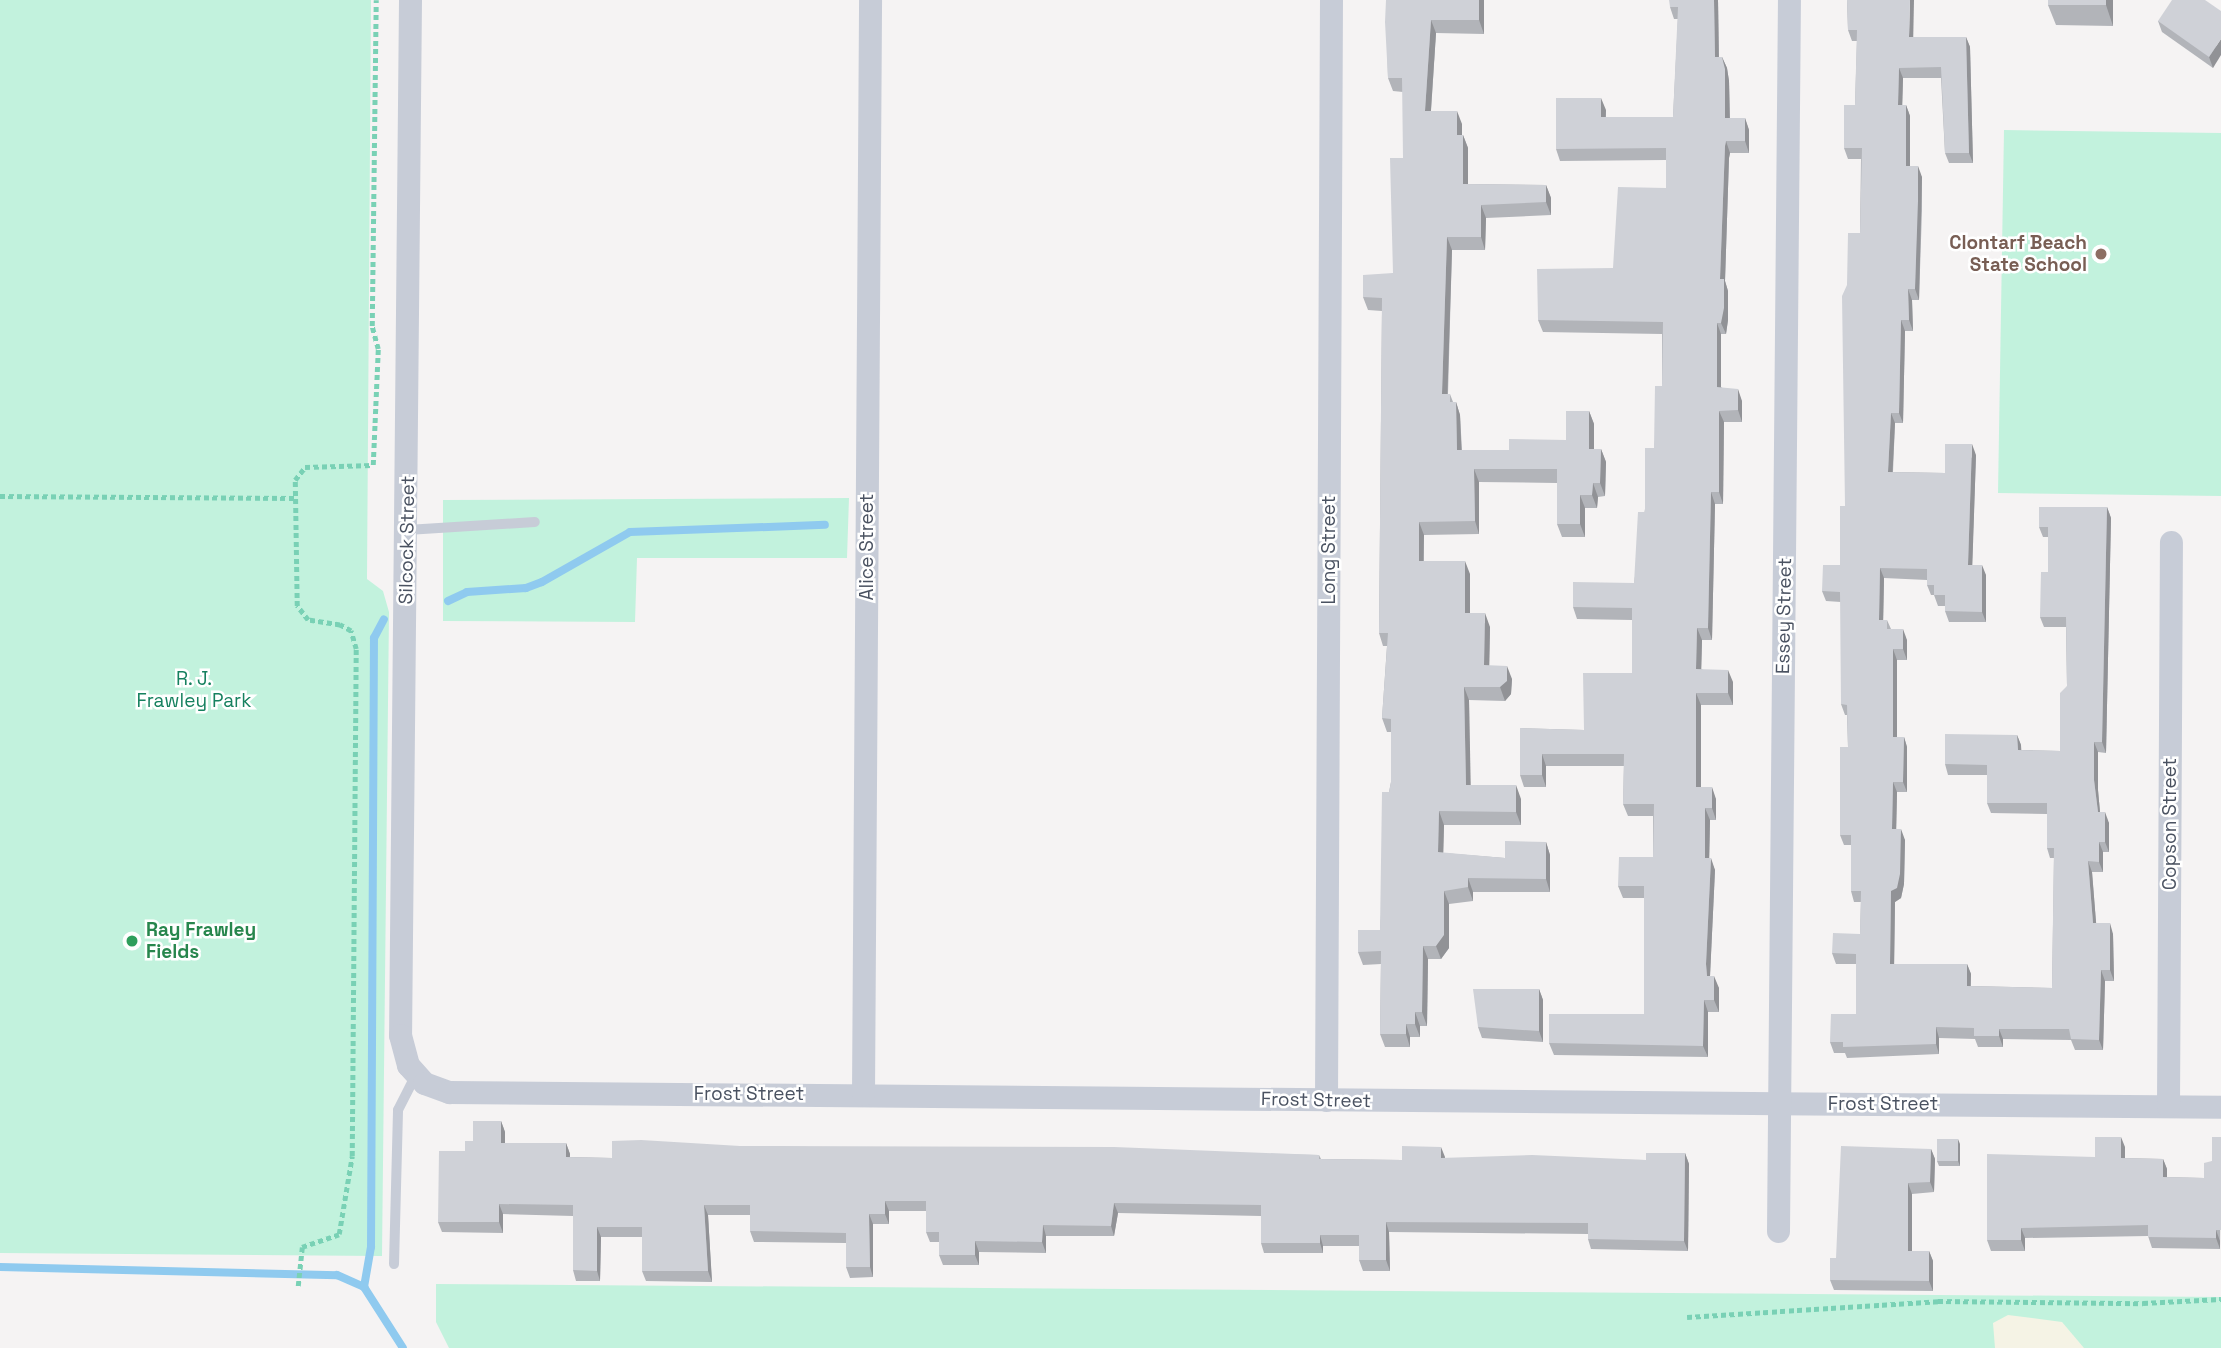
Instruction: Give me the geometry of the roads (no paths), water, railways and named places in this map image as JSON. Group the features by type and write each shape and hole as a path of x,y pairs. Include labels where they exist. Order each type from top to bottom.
{"street":[{"name":"Silcock Street","path":"410,0 407,530 400,1035 415,1076"},
{"name":"Alice Street","path":"863,1094 870,0"},
{"name":"Long Street","path":"1326,1100 1331,0"},
{"name":"Essey Street","path":"1778,1231 1789,0"},
{"name":"Copson Street","path":"2168,1106 2171,542"},
{"name":"Frost Street","path":"415,1076 449,1092 2221,1107"}],"lane":[{"path":"407,530 535,522"},
{"path":"394,1264 398,1110 415,1076"}],"waterway":[{"path":"448,601 467,592 526,588 542,582 630,532 825,525"},
{"path":"364,1287 371,1247 374,638 384,619"},
{"path":"0,1267 337,1275 364,1287 403,1348"}],"place":[{"name":"Clontarf Beach State School","path":"2101,254"},
{"name":"Ray Frawley Fields","path":"132,941"}],"park label":[{"name":"R. J. Frawley Park","path":"194,690"}]}
